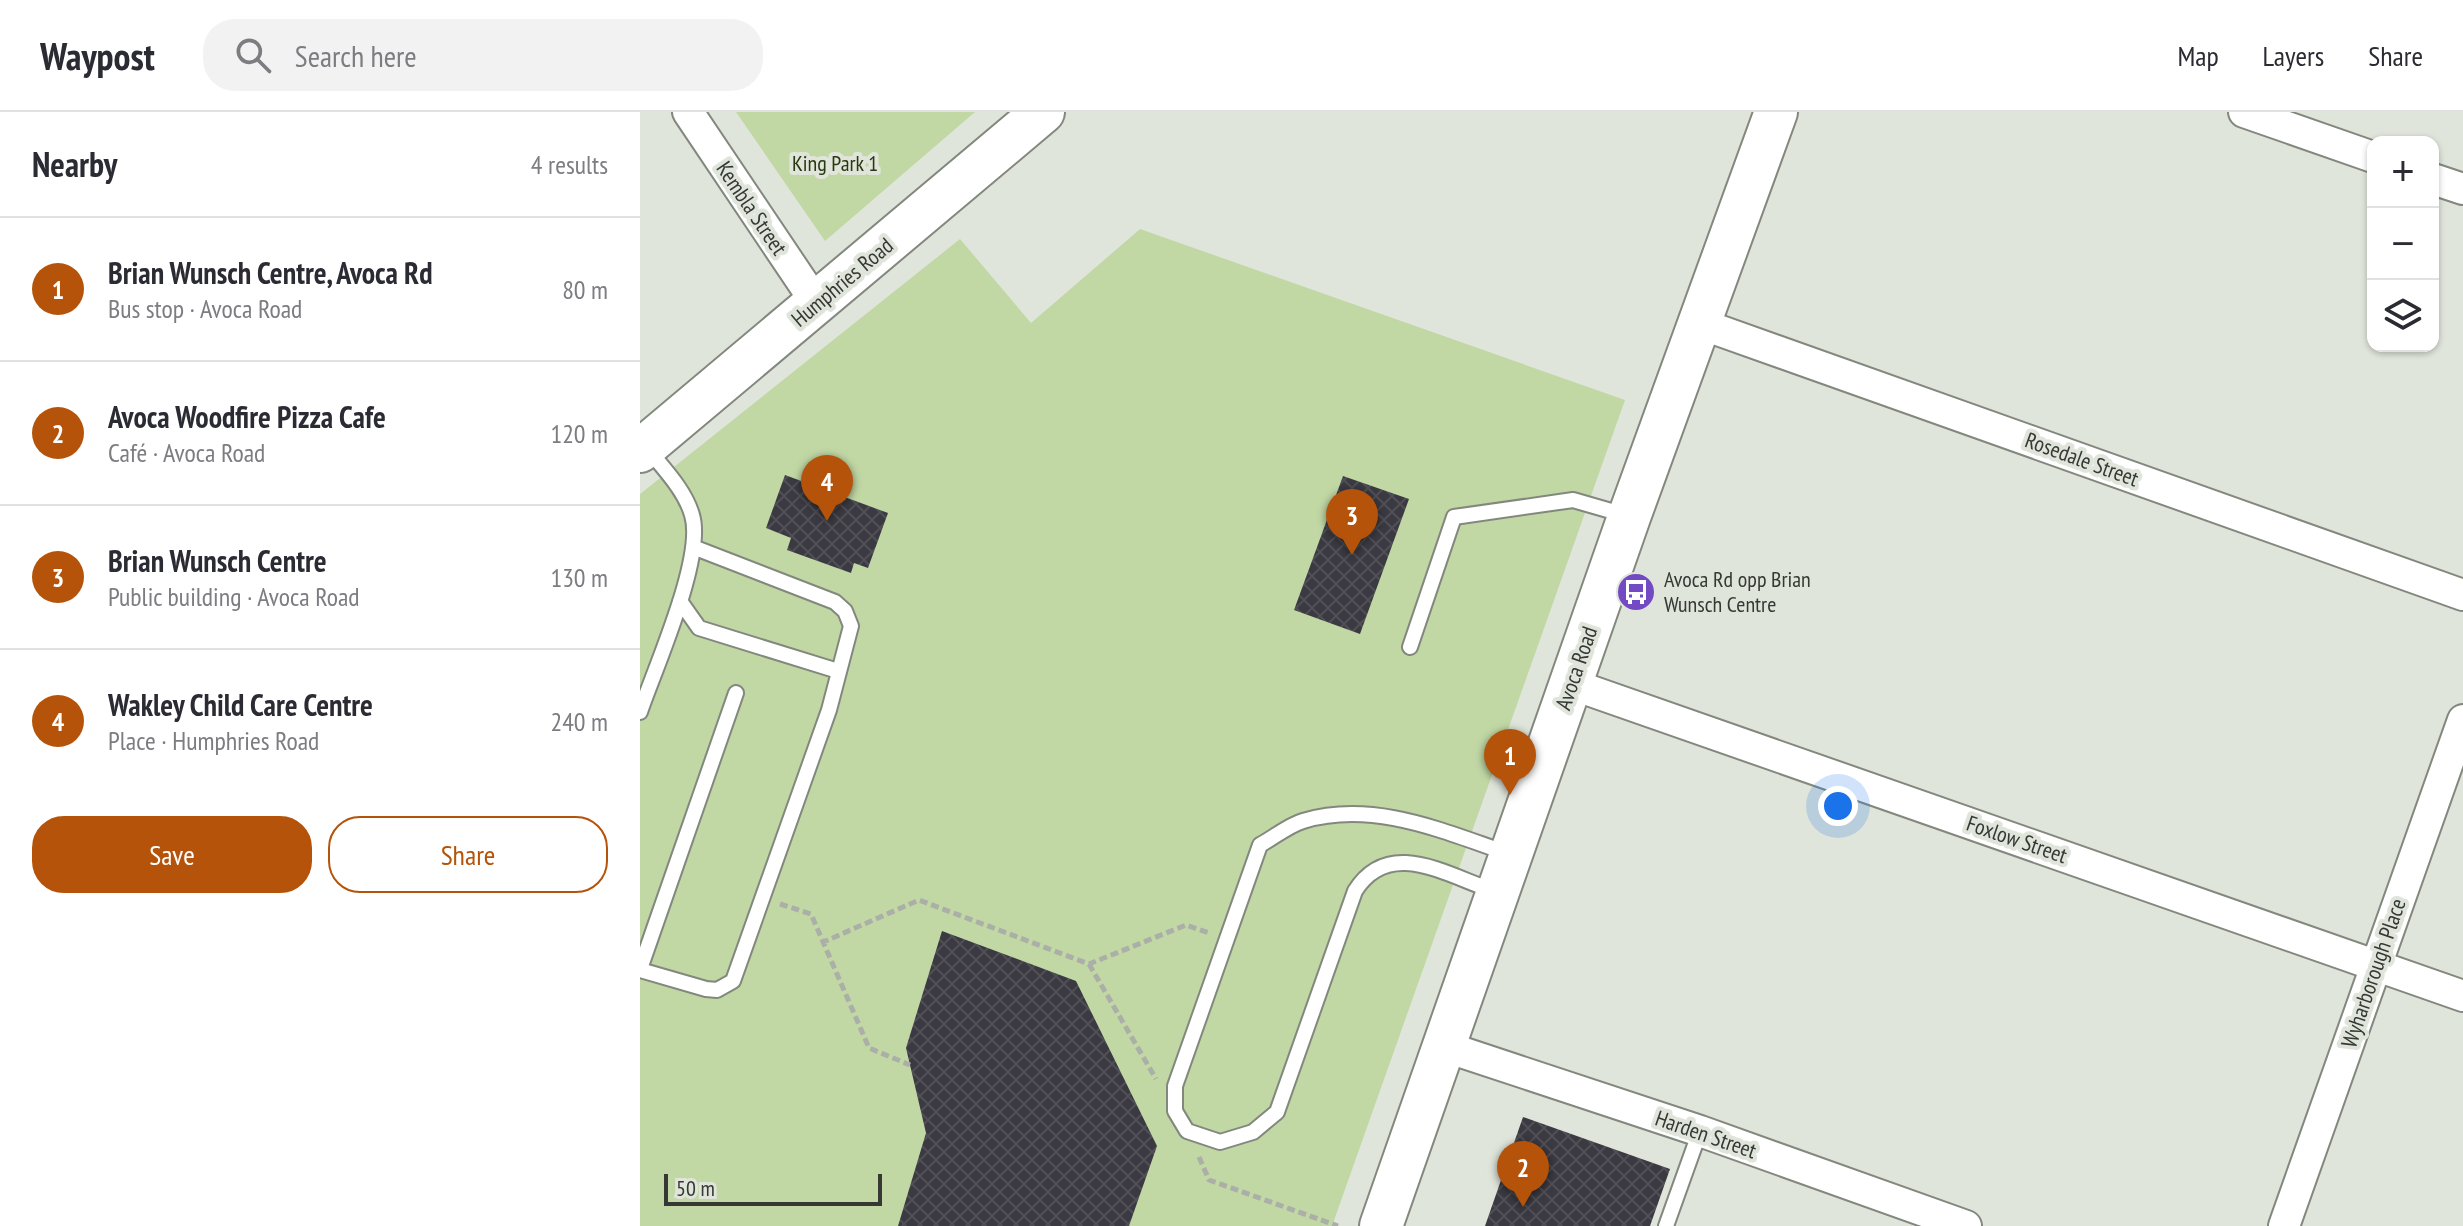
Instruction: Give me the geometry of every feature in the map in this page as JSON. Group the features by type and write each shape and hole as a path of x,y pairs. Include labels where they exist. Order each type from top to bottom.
{"main road":[{"name":"Humphries Road","path":"643,449 1043,112"},
{"name":"Avoca Road","path":"1381,1226 1629,517 1776,112"}],"street":[{"name":"Kembla Street","path":"688,112 817,304"},
{"path":"2244,112 2367,155"},
{"path":"2439,181 2463,189"},
{"name":"Rosedale Street","path":"1701,324 2463,595"},
{"name":"Foxlow Street","path":"1571,684 2463,996"},
{"name":"Wyharborough Place","path":"2284,1226 2463,720"},
{"name":"Harden Street","path":"1443,1046 1700,1131 1966,1226"}],"lane":[{"path":"640,712 680,601 693,547 693,515 682,493 643,449"},
{"path":"1410,647 1454,517 1573,500 1629,517"},
{"path":"693,547 835,602 845,611 851,626 829,710 738,971 725,987 706,989 640,969 736,693"},
{"path":"680,601 699,628 838,671"},
{"path":"1359,813 1409,821 1505,874 1406,861 1384,863 1366,873 1355,891 1277,1112 1253,1132 1220,1142 1187,1131 1175,1111 1175,1086 1260,845 1302,821 1359,813"},
{"path":"1666,1226 1700,1131"}],"path":[{"path":"764,898 811,914 869,1048 910,1065"},
{"path":"821,943 919,900 1089,964 1175,1111"},
{"path":"1089,964 1186,925 1225,939"},
{"path":"1187,1131 1209,1180 1338,1226"}],"green space":[{"name":"King Park 1","path":"736,112 975,112 825,241"},
{"path":"1140,229 1625,400 1332,1226 640,1226 640,494 960,239 1031,323"}],"building":[{"path":"785,475 888,513 868,568 854,563 851,573 787,550 791,538 766,528"},
{"path":"1343,476 1409,499 1360,634 1294,610"},
{"path":"942,931 1076,981 1157,1146 1129,1226 898,1226 926,1133 906,1048"},
{"path":"1523,1117 1670,1169 1650,1226 1485,1226"}],"place":[{"name":"Wakley Child Care Centre","path":"827,521"},
{"name":"Brian Wunsch Centre","path":"1352,555"},
{"name":"Avoca Rd opp Brian Wunsch Centre","path":"1636,592"},
{"name":"Brian Wunsch Centre, Avoca Rd","path":"1510,795"},
{"name":"Avoca Woodfire Pizza Cafe","path":"1523,1207"}]}
